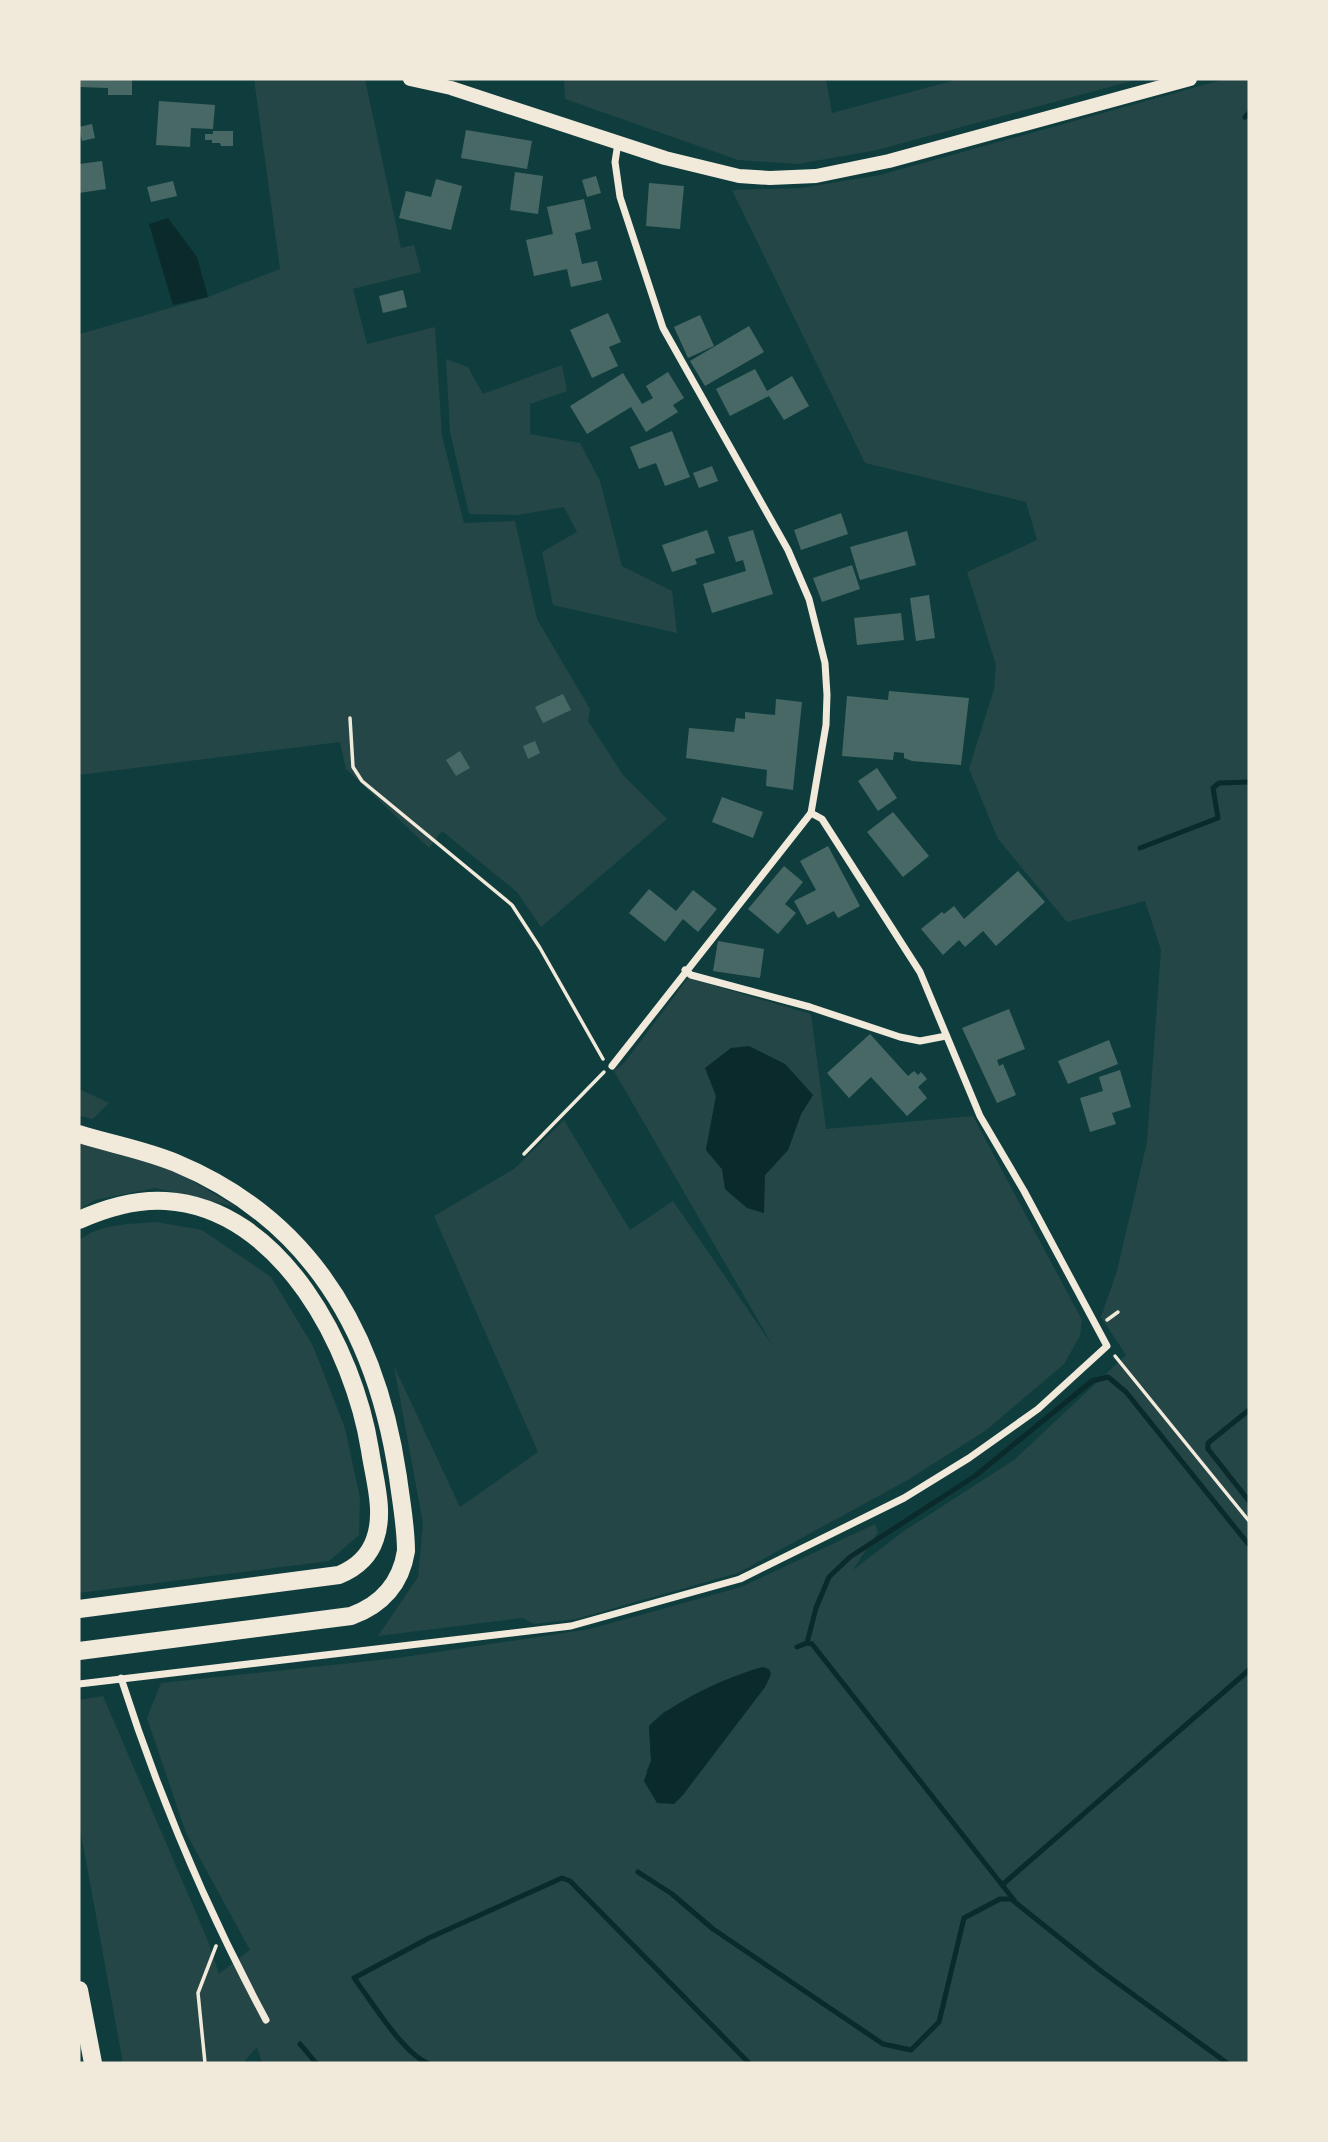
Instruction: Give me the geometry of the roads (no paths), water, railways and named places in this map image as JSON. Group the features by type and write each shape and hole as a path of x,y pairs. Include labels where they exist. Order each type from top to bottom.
{"highway":[{"path":"79,1134 175,1162 211,1180 242,1199 283,1231 309,1259 338,1298 363,1343 379,1384 394,1449 406,1551 404,1564 393,1587 375,1605 351,1616 79,1651"},
{"path":"79,1220 132,1203 166,1201 213,1213 262,1242 291,1271 315,1305 357,1388 365,1420 379,1517 376,1537 368,1554 357,1566 339,1575 79,1609"},
{"path":"79,1990 93,2063"}],"main road":[{"path":"410,79 452,83 618,143 739,176 771,178 816,176 889,161 1190,79"}],"street":[{"path":"612,1066 811,813 826,725 827,695 825,663 809,599 788,550 663,328 620,197 615,162 618,143"},
{"path":"79,1684 571,1626 740,1579 904,1498 969,1458 1038,1409 1107,1346 1024,1191 980,1116 920,972 822,819 811,813"},
{"path":"685,970 900,1037 920,1041 946,1036"},
{"path":"121,1678 167,1813 220,1934 266,2020"}],"waterway":[{"path":"1245,117 1249,113"},
{"path":"1140,848 1218,818 1213,788 1219,783 1249,782"},
{"path":"797,1647 807,1643 816,1608 829,1577 850,1557 975,1476 1092,1381 1108,1377 1126,1392 1249,1545"},
{"path":"1249,1410 1208,1443 1208,1449 1249,1501"},
{"path":"807,1643 812,1644 1014,1900"},
{"path":"1002,1885 1249,1670"},
{"path":"638,1872 672,1894 713,1929 883,2044 911,2050 939,2022 964,1918 1000,1899 1011,1899 1101,1971 1227,2063"},
{"path":"428,2063 398,2038 354,1978 429,1938 562,1878 570,1881 749,2063"},
{"path":"300,2044 316,2063"}]}
